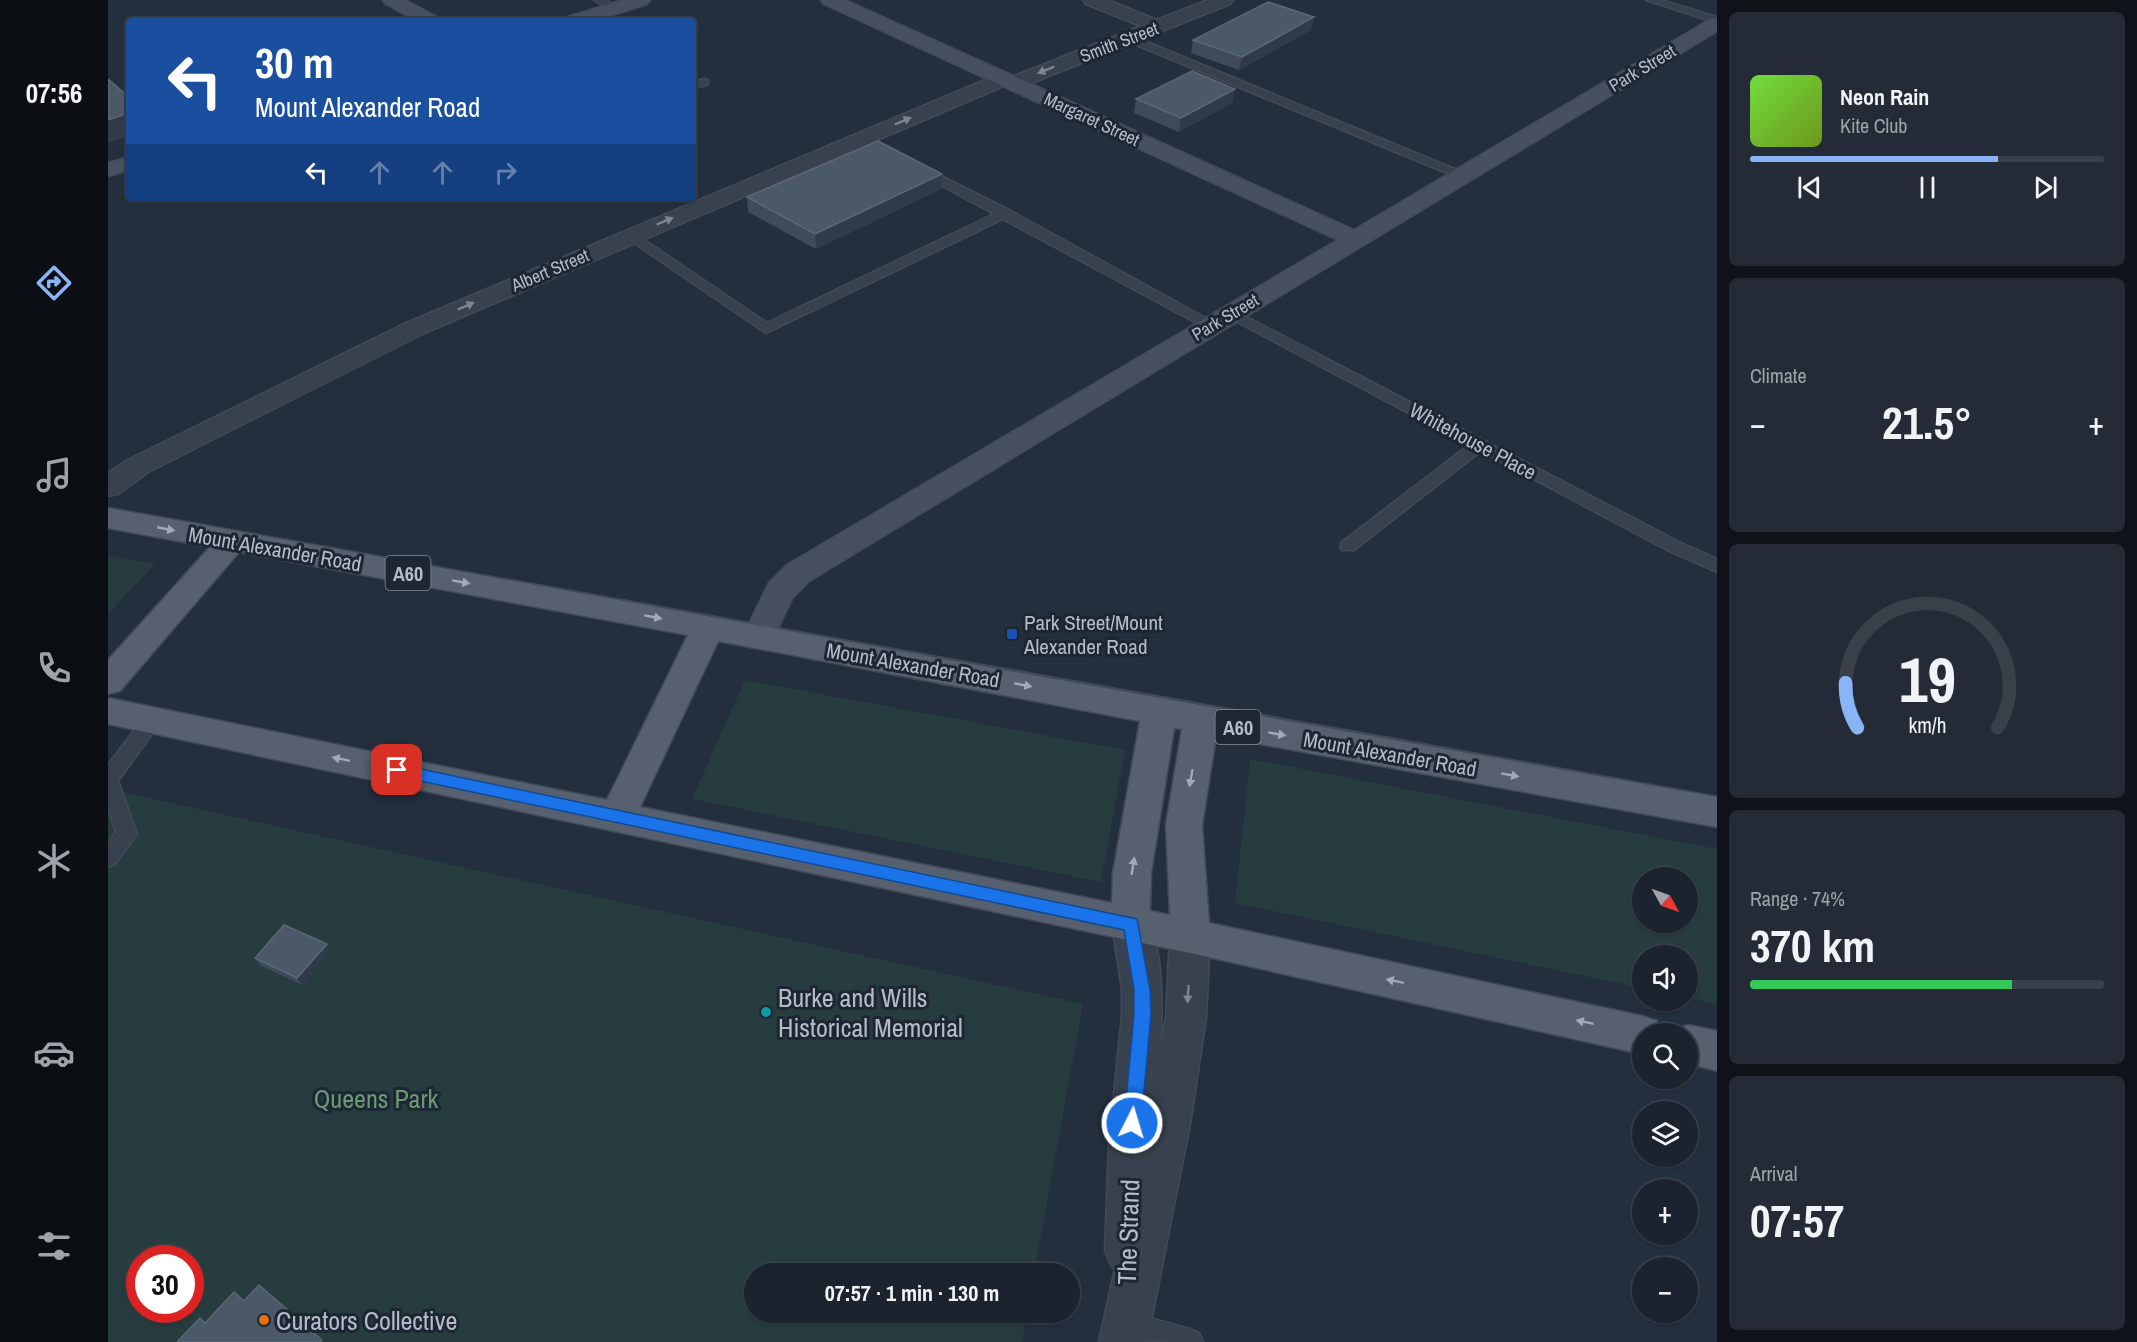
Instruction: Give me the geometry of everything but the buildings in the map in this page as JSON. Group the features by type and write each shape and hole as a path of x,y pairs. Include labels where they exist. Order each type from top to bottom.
{"main road":[{"name":"Mount Alexander Road","path":"108,518 759,636 1201,720 1717,812"},
{"path":"108,682 232,541"},
{"path":"618,815 708,627"},
{"path":"108,711 618,815 1190,936 1632,1033"},
{"path":"1131,924 1132,873 1159,712"},
{"path":"1190,936 1184,825 1201,720"},
{"path":"1698,1046 1717,1051"}],"street":[{"path":"392,0 425,18"},
{"path":"580,18 607,4 641,0"},
{"name":"Margaret Street","path":"830,0 1355,239"},
{"path":"1092,0 1159,27"},
{"name":"Smith Street","path":"1009,81 1159,27 1224,0"},
{"name":"Park Street","path":"759,636 780,591 798,573 1717,22"},
{"name":"Albert Street","path":"108,487 138,466 413,329 630,236 869,142 1009,81"},
{"path":"108,170 126,165"},
{"name":"The Strand","path":"1124,1333 1131,1145 1142,1015 1142,989 1131,924"},
{"name":"The Strand","path":"1124,1333 1168,1124 1186,1017 1190,936"}],"lane":[{"path":"1651,0 1717,22"},
{"path":"1126,37 1463,175"},
{"name":"Whitehouse Place","path":"906,161 1005,213 1480,444 1675,547 1717,566"},
{"path":"630,236 766,329 1005,213"},
{"path":"1348,546 1480,444"},
{"path":"108,858 127,834 108,780 153,720"},
{"path":"1124,1333 1190,1342"}],"green space":[{"path":"108,555 155,564 108,614"},
{"path":"745,680 1125,750 1101,882 692,799"},
{"path":"1250,759 1717,849 1717,1004 1698,1000 1698,945 1632,945 1632,986 1235,903"},
{"name":"Queens Park","path":"108,789 1083,1004 1036,1263 744,1263 744,1323 1025,1323 1022,1342 108,1342"}],"place":[{"name":"Park Street/Mount Alexander Road","path":"1012,634"},
{"name":"Burke and Wills Historical Memorial","path":"766,1012"},
{"name":"Curators Collective","path":"264,1320"}],"route":[{"path":"397,770 1131,924 1142,989 1142,1015 1132,1123"}]}
